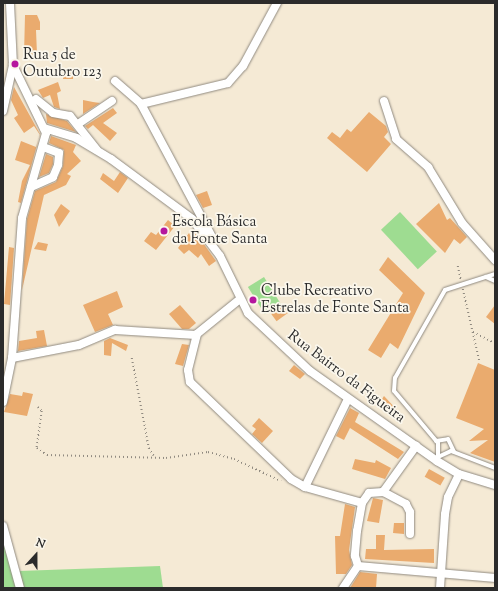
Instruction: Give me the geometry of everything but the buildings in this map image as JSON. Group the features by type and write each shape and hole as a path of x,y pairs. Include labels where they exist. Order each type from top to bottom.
{"street":[{"path":"3,111 13,65 10,3"},
{"path":"141,104 228,83 243,66 277,3"},
{"path":"3,402 12,358 21,231 31,186 43,147 44,128 13,65"},
{"path":"115,81 141,104 198,214 210,228 217,250"},
{"path":"36,99 53,113 70,116 78,124 97,150"},
{"path":"78,124 112,101"},
{"path":"384,101 396,139 428,168 462,223 495,260"},
{"name":"Rua Bairro da Figueira","path":"44,128 76,138 97,150 172,201 217,250 240,299 259,327 348,399 459,474 495,485"},
{"path":"31,186 53,177 58,165 59,152 43,147"},
{"path":"240,299 196,335 188,370 192,385 289,477 305,487 362,503"},
{"path":"12,358 79,345 115,330 196,335"},
{"path":"305,487 348,399"},
{"path":"383,492 416,446"},
{"path":"440,588 448,497 459,474"},
{"path":"344,588 358,566 355,549 362,503 369,493 383,492 408,507 410,534"},
{"path":"3,526 20,588"},
{"path":"358,566 495,578"}],"lane":[{"path":"495,274 445,290 393,386 436,441 437,458 454,452 495,468"},
{"path":"486,277 495,281"},
{"path":"436,441 448,439 454,452"}],"path":[{"path":"458,266 480,363"},
{"path":"472,332 495,343"},
{"path":"132,358 149,448 154,457"},
{"path":"38,407 42,411 37,448 47,455 154,457 198,452 223,455 288,483"}],"green space":[{"path":"400,212 437,251 418,269 381,230"},
{"path":"264,277 281,304 265,314 248,287"},
{"path":"3,539 17,588 3,588"},
{"path":"160,566 163,588 24,588 19,571"}],"place":[{"name":"Rua 5 de Outubro 123","path":"15,64"},
{"name":"Escola Básica da Fonte Santa","path":"164,231"},
{"name":"Clube Recreativo Estrelas de Fonte Santa","path":"253,300"}]}
